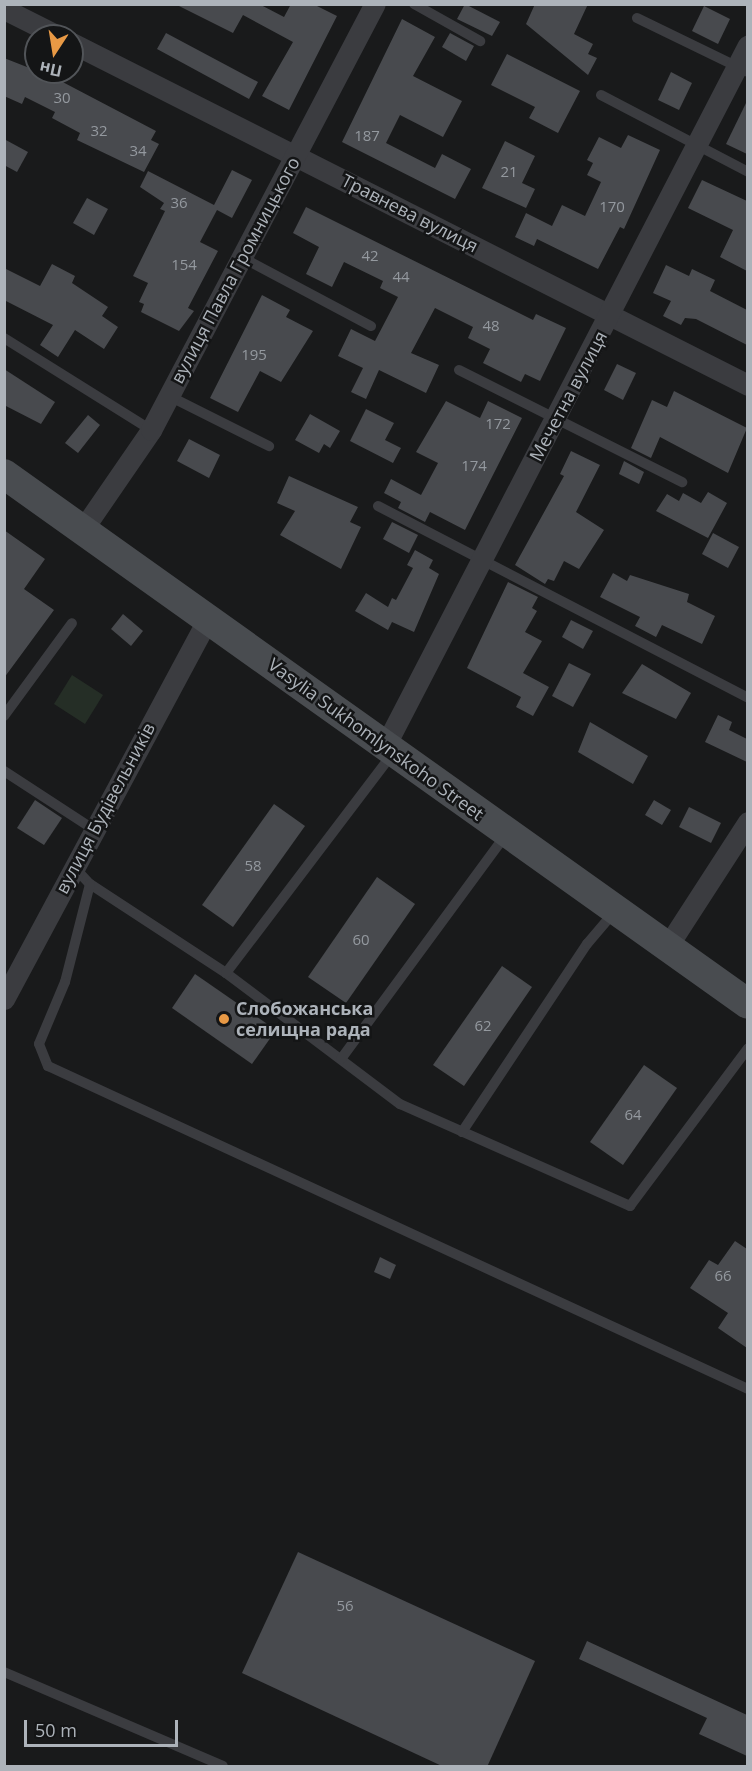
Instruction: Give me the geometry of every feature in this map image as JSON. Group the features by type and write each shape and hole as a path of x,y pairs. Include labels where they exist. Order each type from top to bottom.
{"main road":[{"name":"Vasylia Sukhomlynskoho Street","path":"4,474 747,1004"}],"street":[{"name":"вулиця Павла Громницького","path":"83,529 151,430 375,4"},
{"path":"4,9 34,24"},
{"name":"Мечетна вулиця","path":"389,749 482,560 611,314 696,145 742,70 747,45"},
{"name":"Травнева вулиця","path":"84,49 611,314 747,385"},
{"name":"вулиця Будівельників","path":"7,988 208,619"},
{"path":"668,947 747,822"}],"lane":[{"path":"414,4 480,40"},
{"path":"637,18 742,70"},
{"path":"601,95 747,172"},
{"path":"243,258 371,326"},
{"path":"4,338 151,430"},
{"path":"459,370 682,482"},
{"path":"169,396 269,446"},
{"path":"378,506 747,698"},
{"path":"4,716 72,623"},
{"path":"226,973 389,749"},
{"path":"4,771 93,829"},
{"path":"341,1059 507,833"},
{"path":"74,867 90,884 226,973 400,1104 630,1206 747,1048"},
{"path":"90,884 65,982 39,1044 48,1066 747,1389"},
{"path":"462,1132 586,944 615,910"},
{"path":"4,1672 223,1767"}],"shaded area":[{"path":"72,675 103,695 85,724 54,704"}],"building":[{"path":"175,4 259,4 284,17 291,4 313,4 337,16 289,110 262,96 293,42 243,15 233,33"},
{"path":"465,4 500,22 492,36 457,19"},
{"path":"535,4 588,4 574,34 593,44 588,54 597,58 588,75 526,24"},
{"path":"704,6 730,19 718,44 692,31"},
{"path":"402,19 435,37 413,76 462,101 443,137 400,115 386,143 435,168 442,154 471,169 455,199 342,142"},
{"path":"166,33 258,82 249,99 157,49"},
{"path":"450,33 474,46 466,61 442,47"},
{"path":"507,54 580,91 558,133 529,118 535,107 491,85"},
{"path":"4,58 24,66 24,84 66,84 156,131 151,140 159,144 144,172 77,140 80,133 52,118 55,112 25,97 22,104 4,96"},
{"path":"671,72 692,83 679,110 658,100"},
{"path":"747,101 747,154 726,144"},
{"path":"628,135 660,150 624,229 620,227 598,269 537,239 534,246 515,237 526,213 552,226 562,205 585,216 601,182 587,175 593,163 587,160 599,137 621,148"},
{"path":"4,139 28,152 17,172 4,165"},
{"path":"505,141 535,156 522,183 535,189 526,208 482,188"},
{"path":"232,170 252,180 232,218 217,210 200,242 218,251 188,308 194,311 179,331 141,312 144,304 139,302 148,283 133,276 165,211 160,209 164,203 140,187 148,171 214,205"},
{"path":"702,180 747,201 747,271 720,257 733,230 688,208"},
{"path":"87,198 108,209 94,235 73,223"},
{"path":"306,207 533,320 536,314 566,328 540,381 525,374 521,382 483,363 490,349 468,338 473,327 435,308 411,353 439,365 426,393 379,370 366,399 351,392 363,368 338,356 351,329 375,341 398,297 380,288 383,281 344,262 332,287 306,274 319,247 293,233"},
{"path":"52,264 75,276 72,283 108,307 102,316 118,327 104,349 75,330 58,357 40,345 53,325 4,300 4,268 40,286"},
{"path":"666,265 689,276 692,269 715,280 710,291 747,310 747,345 696,319 685,318 681,325 663,316 671,301 653,293"},
{"path":"262,295 290,310 286,317 313,331 281,382 260,371 238,412 210,398"},
{"path":"617,364 636,373 623,400 604,390"},
{"path":"4,369 55,402 41,424 4,405"},
{"path":"674,391 747,428 728,473 660,437 651,458 631,448 652,400 667,407"},
{"path":"446,401 480,418 488,401 522,418 465,530 430,512 425,522 398,508 401,502 384,493 391,479 421,495 438,463 416,452"},
{"path":"366,409 394,423 385,440 401,448 393,463 350,441"},
{"path":"310,414 340,431 330,448 324,444 319,453 295,440"},
{"path":"88,415 100,425 78,453 65,443"},
{"path":"189,439 220,455 209,478 177,461"},
{"path":"571,451 600,465 576,512 604,530 579,569 564,561 554,581 548,579 545,584 515,565 564,476 560,474"},
{"path":"624,461 644,472 639,484 619,474"},
{"path":"289,476 358,507 350,522 361,527 341,569 280,535 295,511 277,503"},
{"path":"708,492 727,503 708,538 656,511 667,494 679,501 683,493 701,503"},
{"path":"392,522 418,535 409,553 383,539"},
{"path":"4,530 45,559 24,589 54,610 4,678"},
{"path":"713,533 739,547 728,568 702,554"},
{"path":"415,550 433,560 429,568 439,574 414,632 392,622 388,630 355,611 366,593 388,607 392,598 396,600 413,568 407,565"},
{"path":"613,573 627,581 630,575 689,594 687,602 715,616 702,644 662,625 656,637 635,626 640,617 600,597"},
{"path":"508,582 538,597 532,608 537,611 525,632 542,641 523,673 549,687 533,716 516,707 521,697 467,668"},
{"path":"123,614 143,631 131,646 111,629"},
{"path":"571,620 593,631 583,649 562,637"},
{"path":"569,663 591,674 573,707 552,696"},
{"path":"642,664 691,693 676,719 622,693"},
{"path":"718,715 732,722 729,730 747,739 747,762 705,742"},
{"path":"590,722 648,756 633,784 578,752"},
{"path":"35,800 62,818 44,845 17,828"},
{"path":"654,800 671,810 662,825 645,815"},
{"path":"274,804 305,826 233,927 202,905"},
{"path":"689,807 721,823 711,843 679,827"},
{"path":"377,877 415,904 346,1003 308,977"},
{"path":"502,966 532,987 464,1086 433,1065"},
{"name":"Слобожанська селищна рада","path":"195,974 276,1030 252,1064 172,1008"},
{"path":"644,1065 677,1088 623,1165 590,1142"},
{"path":"735,1241 747,1249 747,1348 718,1328 728,1313 690,1288 709,1260 718,1265"},
{"path":"380,1257 396,1265 390,1279 374,1272"},
{"path":"298,1552 535,1661 487,1767 444,1767 242,1673"},
{"path":"587,1641 747,1715 747,1756 699,1734 707,1718 579,1659"}],"place":[{"name":"Слобожанська селищна рада","path":"224,1019"}]}
